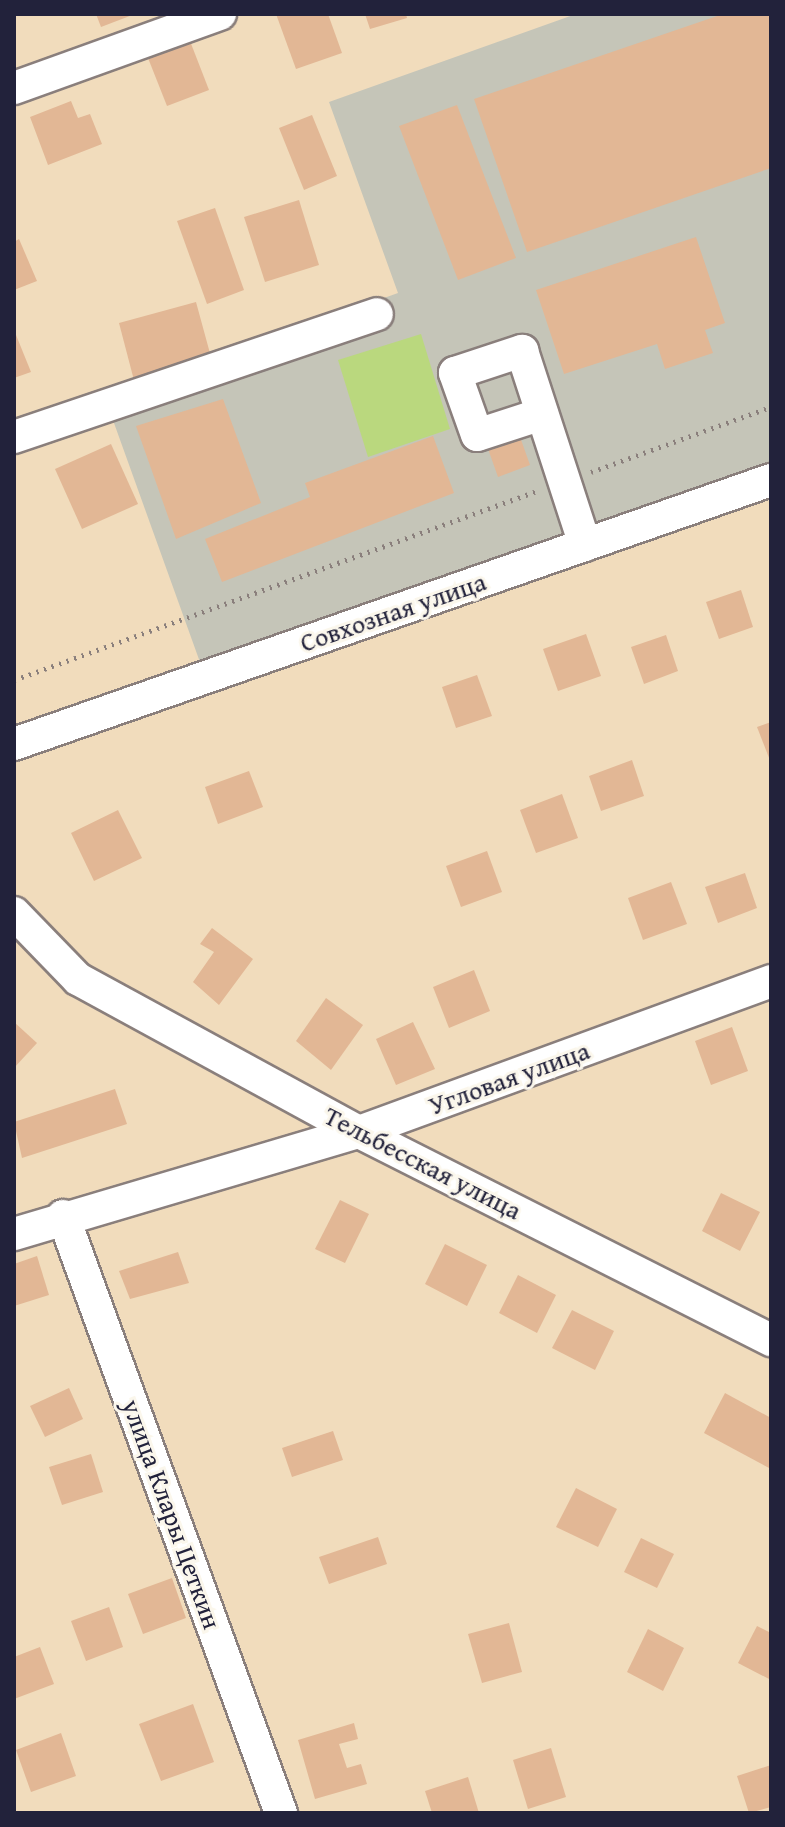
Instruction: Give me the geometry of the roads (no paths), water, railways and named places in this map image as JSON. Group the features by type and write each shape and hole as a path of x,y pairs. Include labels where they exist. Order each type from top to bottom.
{"street":[{"path":"14,88 220,14"},
{"path":"14,437 377,314"},
{"path":"542,414 585,545"},
{"name":"Совхозная улица","path":"14,744 771,480"},
{"name":"Тельбесская улица","path":"14,913 78,979 359,1132 771,1340"},
{"name":"Угловая улица","path":"14,1234 63,1216 359,1132 771,981"},
{"name":"улица Клары Цеткин","path":"63,1216 281,1813"}]}
